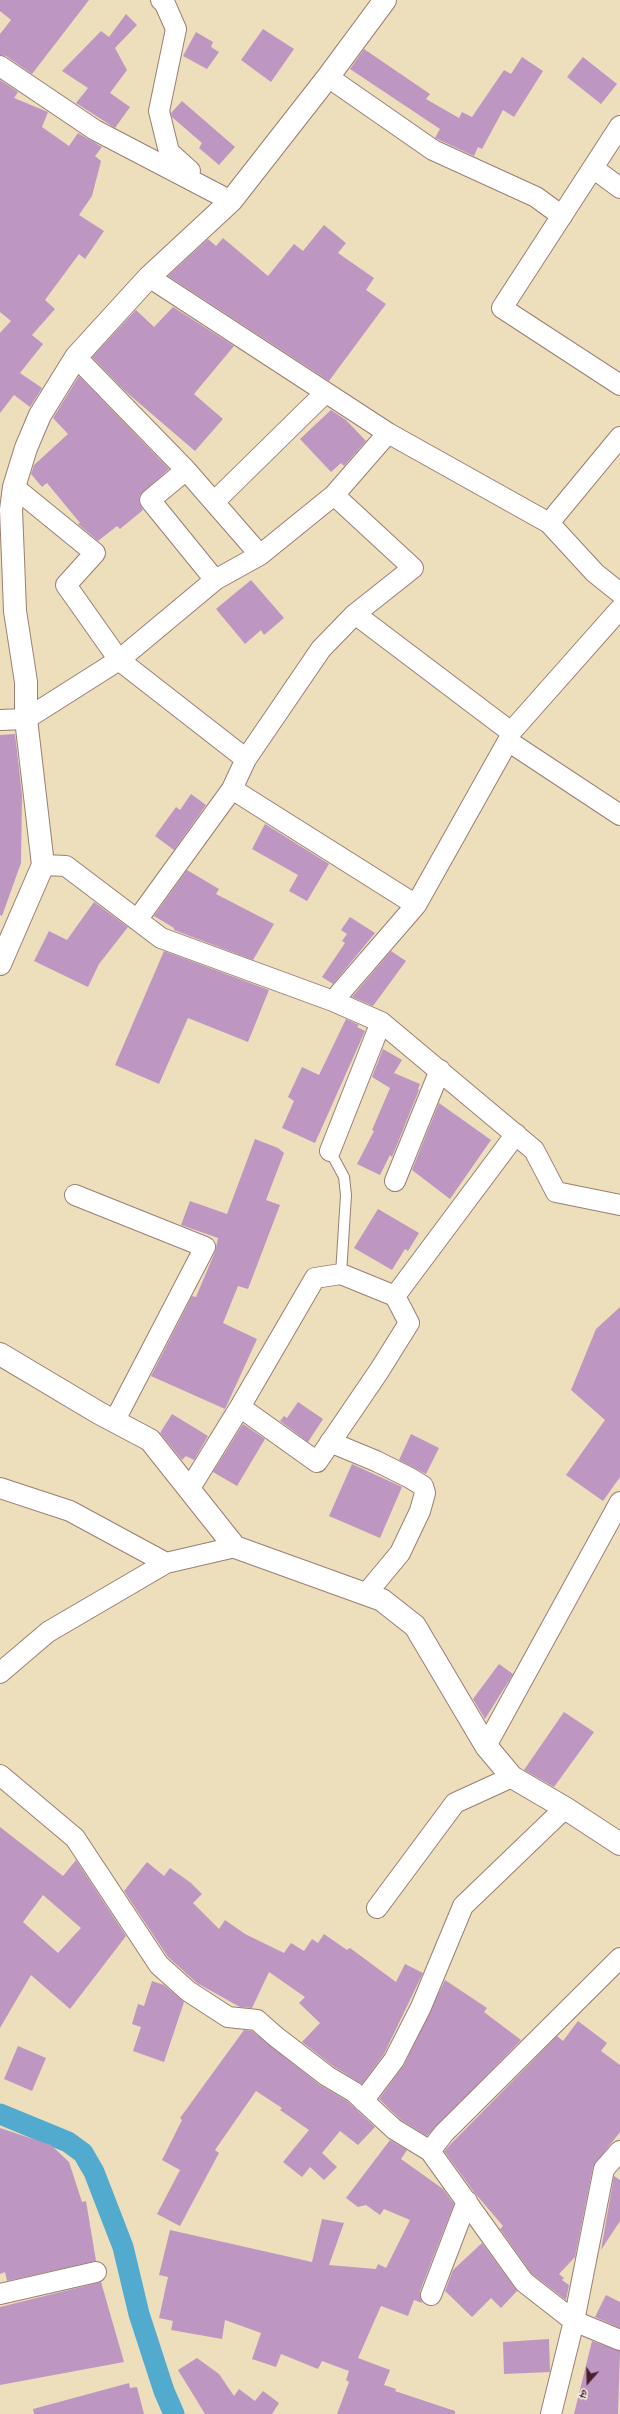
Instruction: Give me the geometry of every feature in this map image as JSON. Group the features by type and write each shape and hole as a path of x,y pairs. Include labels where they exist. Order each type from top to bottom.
{"street":[{"path":"161,0 165,4 176,29 159,111 169,152 223,197"},
{"path":"0,964 43,865 26,719 26,682 15,611 5,509 14,487 26,448 40,415 76,357 223,197 328,77 385,0"},
{"path":"0,66 95,130 223,197"},
{"path":"328,77 433,150 536,197 562,216"},
{"path":"620,126 502,308 620,385"},
{"path":"593,168 620,188"},
{"path":"149,278 388,433 549,523 595,573 620,593"},
{"path":"76,357 215,501 260,555"},
{"path":"215,501 325,393"},
{"path":"0,720 26,719 118,660 215,580 260,555 334,495 388,433"},
{"path":"549,523 620,437"},
{"path":"186,470 150,500 215,580"},
{"path":"14,487 95,552 66,585 118,660 246,759"},
{"path":"137,920 232,789 246,759 321,649 355,614 413,568 334,495"},
{"path":"355,614 511,732 620,610"},
{"path":"332,1001 416,905 508,741 620,815"},
{"path":"232,789 416,905"},
{"path":"43,865 66,866 168,942 332,1001 381,1022 534,1150 556,1192 620,1206"},
{"path":"330,1152 381,1022"},
{"path":"395,1181 440,1070"},
{"path":"395,1296 516,1134"},
{"path":"75,1195 205,1247 115,1420"},
{"path":"190,1488 240,1407 315,1278 341,1274 395,1296 409,1323 380,1371 317,1462 240,1407"},
{"path":"0,1354 150,1440 190,1488 235,1547"},
{"path":"330,1442 410,1478 423,1486 426,1493 420,1511 400,1553 366,1594"},
{"path":"0,1488 70,1511 166,1563"},
{"path":"486,1746 620,1502"},
{"path":"0,1673 48,1632 166,1563 235,1547 382,1600 415,1626 486,1746 512,1777 565,1808 620,1844"},
{"path":"0,1775 75,1838 159,1965 188,1991 228,2017 257,2020 280,2040 327,2076 354,2092 394,2129 430,2151 524,2282 574,2321 620,2340"},
{"path":"377,1908 455,1803 512,1777"},
{"path":"363,2101 394,2060 414,2020 463,1906 565,1808"},
{"path":"430,2151 444,2133 620,1958"},
{"path":"551,2414 574,2321 604,2169 620,2151"},
{"path":"431,2295 467,2201"},
{"path":"0,2294 96,2272"}],"lane":[{"path":"330,1152 344,1176 346,1195 341,1274"}],"building":[{"path":"0,0 89,0 32,74 6,56 0,55 0,34 11,20 0,11"},
{"path":"126,14 137,25 115,48 127,70 110,93 130,107 115,128 76,103 88,88 62,71 101,31 109,37"},
{"path":"263,29 294,49 271,82 241,60"},
{"path":"196,32 213,42 211,47 219,52 207,69 183,56"},
{"path":"364,49 430,94 426,99 459,118 462,112 472,117 504,70 511,74 522,57 543,71 514,117 503,110 482,149 478,147 474,156 435,138 440,129 350,69"},
{"path":"583,57 617,84 601,104 567,77"},
{"path":"0,80 18,92 14,98 48,112 42,127 69,146 78,133 102,147 95,156 101,161 92,196 79,215 104,231 85,259 79,254 45,300 55,309 32,335 43,344 20,373 42,388 30,407 14,395 0,413 0,333 11,321 0,312"},
{"path":"182,101 235,147 219,165 199,148 202,143 172,117 171,113"},
{"path":"324,225 346,243 338,253 374,278 366,290 386,304 329,381 168,276 208,239 216,246 223,238 268,276 294,244 303,251"},
{"path":"173,307 234,346 194,394 223,419 195,451 125,391 92,357 136,310 154,327"},
{"path":"79,376 169,469 139,496 139,502 143,510 120,529 117,526 98,541 78,524 80,523 47,483 42,487 31,474 34,465 68,434 53,418"},
{"path":"331,410 346,420 366,441 344,466 341,463 331,472 300,439"},
{"path":"251,580 284,618 264,635 261,630 245,644 216,609"},
{"path":"15,734 22,795 21,863 2,916 0,915 0,735"},
{"path":"191,794 206,805 174,850 155,836 176,807 180,810"},
{"path":"265,824 329,864 307,901 289,891 298,875 252,849"},
{"path":"187,870 219,889 216,894 274,924 253,960 174,930 174,928 154,916"},
{"path":"94,902 128,927 99,964 88,987 34,961 49,931 67,940"},
{"path":"350,917 375,933 333,984 322,977 345,943 342,941 347,934 341,930"},
{"path":"164,951 269,990 248,1042 188,1018 159,1084 115,1065"},
{"path":"391,951 406,961 373,1006 352,997"},
{"path":"346,1019 359,1025 357,1027 365,1031 315,1143 282,1128 294,1101 288,1097 302,1067 319,1075"},
{"path":"383,1049 402,1060 394,1073 420,1084 419,1090 392,1157 390,1155 380,1175 357,1164 374,1131 372,1130 390,1088 372,1077"},
{"path":"439,1103 491,1140 450,1199 412,1170"},
{"path":"255,1139 278,1148 284,1153 266,1200 280,1205 248,1289 238,1286 223,1323 257,1339 225,1409 151,1376 192,1296 196,1297 215,1252 218,1238 181,1225 190,1201 227,1214"},
{"path":"378,1209 419,1233 408,1251 405,1249 392,1270 354,1248"},
{"path":"620,1307 620,1477 603,1501 566,1475 605,1420 571,1390 596,1329"},
{"path":"298,1402 323,1419 308,1442 280,1421 284,1416 287,1418"},
{"path":"172,1414 208,1436 194,1460 186,1456 182,1460 160,1433"},
{"path":"243,1424 265,1439 237,1486 213,1472"},
{"path":"411,1434 439,1448 426,1474 399,1460"},
{"path":"352,1464 402,1487 380,1538 329,1516"},
{"path":"499,1664 513,1674 485,1719 473,1699"},
{"path":"564,1712 594,1732 554,1787 524,1770"},
{"path":"0,1827 63,1876 76,1860 126,1936 70,2009 31,1975 0,2028","holes":["43,1895 81,1928 58,1953 23,1922"]},
{"path":"147,1862 164,1876 170,1868 191,1883 202,1894 193,1903 219,1929 225,1920 245,1934 284,1953 291,1943 304,1951 312,1939 318,1943 324,1934 347,1950 350,1948 396,1982 405,1964 423,1973 384,2054 362,2084 333,2066 302,2042 320,2023 299,2003 305,1997 269,1972 252,2008 240,2007 197,1983 168,1957 124,1891"},
{"path":"445,1980 487,2008 484,2012 521,2040 427,2136 401,2120 379,2099 404,2065"},
{"path":"152,1981 164,1985 184,2002 164,2062 133,2051 141,2027 132,2024 138,2004 144,2006"},
{"path":"578,2021 607,2043 601,2051 620,2065 620,2132 593,2167 575,2257 559,2274 564,2278 562,2280 569,2285 566,2300 532,2274 500,2229 503,2226 474,2192 444,2151 557,2036 563,2041"},
{"path":"244,2030 252,2031 320,2085 347,2101 375,2127 358,2145 340,2131 322,2153 337,2167 324,2180 310,2167 302,2177 283,2162 309,2130 280,2110 282,2108 256,2091 215,2150 219,2153 180,2226 157,2214 180,2170 162,2160 182,2120 180,2118"},
{"path":"18,2046 46,2058 32,2091 4,2079"},
{"path":"0,2128 51,2145 69,2162 82,2202 86,2201 96,2261 7,2281 5,2272 0,2274"},
{"path":"390,2140 407,2150 401,2159 443,2189 454,2204 420,2291 422,2303 414,2300 408,2316 381,2306 358,2358 390,2370 384,2385 396,2389 395,2391 455,2411 455,2414 337,2414 349,2382 346,2380 349,2371 322,2361 318,2369 281,2354 276,2367 252,2359 261,2333 225,2320 222,2339 171,2330 173,2321 159,2318 168,2277 159,2275 170,2230 312,2262 322,2219 344,2223 329,2265 376,2269 378,2264 386,2268 410,2220 384,2209 380,2215 366,2205 358,2207 346,2198"},
{"path":"614,2176 620,2180 620,2221 601,2250"},
{"path":"482,2243 517,2291 501,2308 491,2298 472,2317 445,2291 453,2270"},
{"path":"101,2282 124,2362 0,2385 0,2307"},
{"path":"606,2295 620,2302 620,2328 595,2317"},
{"path":"549,2339 550,2372 504,2374 503,2342"},
{"path":"592,2341 620,2351 618,2414 574,2414"},
{"path":"197,2358 219,2374 234,2396 239,2389 255,2401 263,2391 279,2403 272,2414 205,2414 178,2370"},
{"path":"129,2383 130,2388 137,2387 144,2414 34,2414 33,2409"}],"waterway":[{"path":"0,2114 68,2142 83,2153 94,2172 123,2247 139,2314 164,2391 174,2414"}]}
